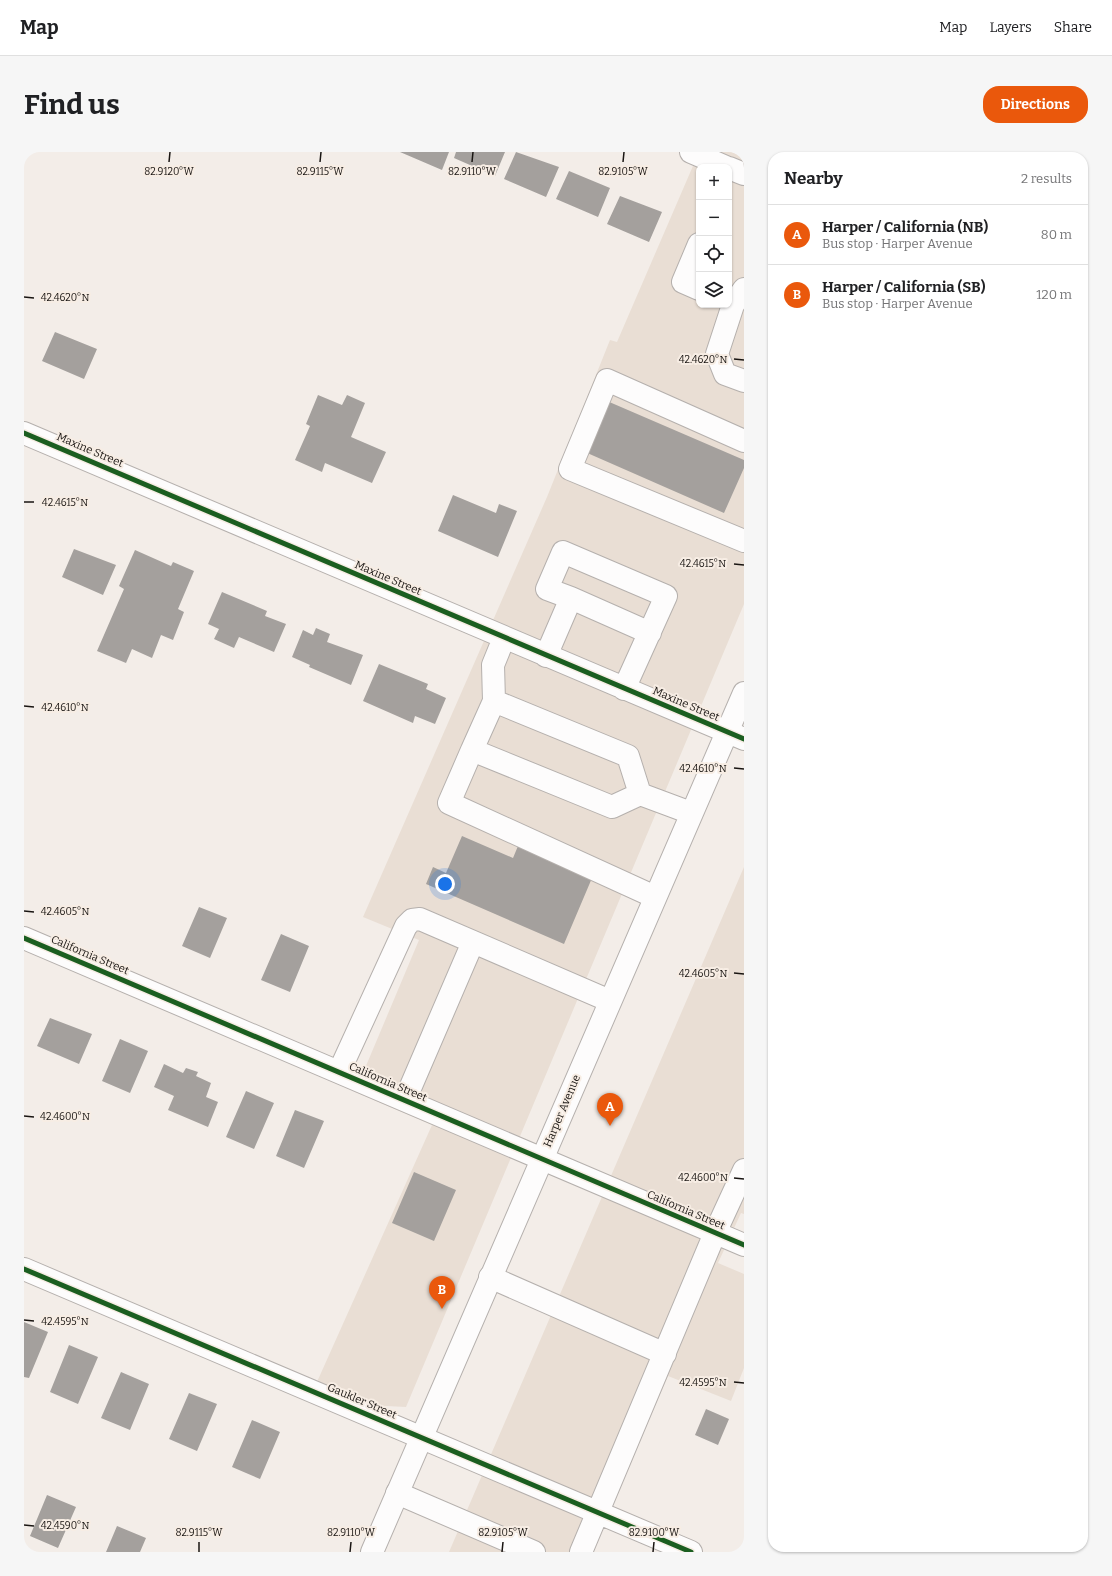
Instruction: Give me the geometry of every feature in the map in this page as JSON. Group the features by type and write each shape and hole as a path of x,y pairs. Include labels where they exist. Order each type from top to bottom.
{"street":[{"path":"691,152 717,164"},
{"path":"696,251 683,282 696,288"},
{"path":"735,299 717,354 725,374 744,381"},
{"path":"744,441 607,380 570,469 744,541"},
{"name":"Maxine Street","path":"24,433 736,736"},
{"path":"624,689 650,632 666,596 562,552 547,589 650,632"},
{"path":"546,656 571,598"},
{"path":"504,638 493,665 494,701 449,803 655,897"},
{"name":"Harper Avenue","path":"372,1552 691,813 736,736 744,693"},
{"path":"494,701 628,756 640,794"},
{"path":"472,750 612,807 640,794 691,813"},
{"path":"339,1072 406,926 412,920 420,920 610,1001"},
{"name":"California Street","path":"24,938 744,1245"},
{"path":"405,1100 473,942"},
{"path":"581,1552 715,1233 744,1170"},
{"name":"Gaukler Street","path":"24,1269 692,1552"},
{"path":"490,1277 665,1354"},
{"path":"398,1493 534,1552"}],"shaded area":[{"path":"699,152 732,152 744,157 744,604 406,1407 308,1402 432,1125 355,1092 419,940 363,917 547,497 610,340 617,342"},
{"path":"744,867 744,1214 741,1213 718,1263 744,1274 744,1368 731,1401 668,1376 592,1552 449,1552"}],"building":[{"path":"400,152 449,152 442,170"},
{"path":"456,152 505,152 495,176 454,158"},
{"path":"516,152 559,167 546,197 504,179"},
{"path":"569,171 610,188 598,217 556,199"},
{"path":"620,196 662,212 649,242 607,224"},
{"path":"55,332 97,349 84,379 42,361"},
{"path":"318,395 342,405 347,395 365,403 351,437 386,452 372,483 325,463 322,472 295,460 310,426 306,424"},
{"path":"607,401 744,460 744,468 724,513 585,452"},
{"path":"453,495 496,513 499,504 517,511 498,557 438,531"},
{"path":"74,549 116,565 103,595 62,577"},
{"path":"135,550 171,566 173,562 194,571 178,609 184,612 173,640 161,635 152,658 132,649 126,663 97,651 124,589 119,586"},
{"path":"222,592 267,611 265,616 286,624 274,652 239,637 234,648 214,639 219,629 208,624"},
{"path":"316,628 330,634 327,642 363,655 351,685 309,667 310,665 292,657 303,630 313,635"},
{"path":"379,664 428,684 426,689 446,698 435,724 415,716 413,723 363,701"},
{"path":"462,836 513,858 518,846 592,878 564,944 426,884 433,867 446,873"},
{"path":"199,907 227,918 210,958 182,946"},
{"path":"281,934 309,946 290,992 261,980"},
{"path":"50,1018 92,1034 79,1064 37,1046"},
{"path":"120,1039 148,1051 130,1093 102,1081"},
{"path":"164,1064 183,1073 186,1068 198,1072 196,1076 211,1083 206,1097 218,1102 208,1127 168,1110 174,1096 154,1087"},
{"path":"246,1091 274,1103 254,1149 226,1137"},
{"path":"295,1110 324,1121 304,1168 276,1156"},
{"path":"414,1172 456,1190 434,1241 392,1223"},
{"path":"24,1322 48,1332 29,1378 24,1377"},
{"path":"69,1345 98,1357 78,1404 50,1392"},
{"path":"121,1372 149,1384 130,1430 101,1418"},
{"path":"189,1393 217,1404 197,1451 169,1439"},
{"path":"706,1409 729,1419 718,1445 695,1435"},
{"path":"252,1420 280,1432 260,1479 232,1467"},
{"path":"47,1495 76,1507 58,1548 30,1536"},
{"path":"117,1526 146,1538 140,1552 106,1552"}],"cycle path":[{"path":"24,433 744,739"},
{"path":"24,938 744,1245"},
{"path":"24,1269 691,1552"}],"place":[{"name":"Harper / California (NB)","path":"610,1126"},
{"name":"Harper / California (SB)","path":"442,1309"}]}
